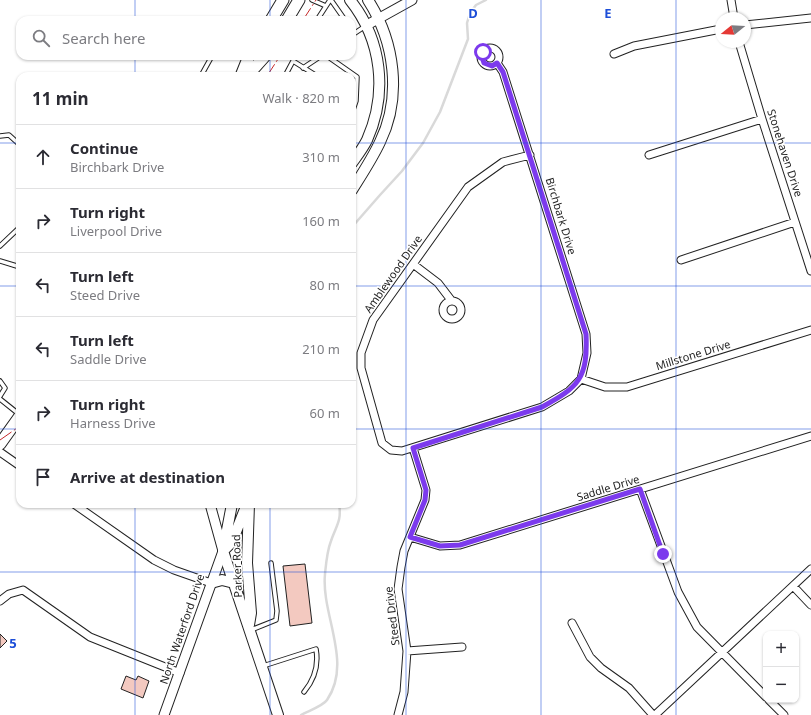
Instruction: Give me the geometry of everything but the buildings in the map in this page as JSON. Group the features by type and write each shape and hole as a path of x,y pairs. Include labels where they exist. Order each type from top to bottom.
{"main road":[{"path":"289,16 299,0"},
{"path":"350,0 367,25 374,44 381,86 373,124 366,141 356,156"},
{"path":"356,183 380,142 392,106 393,87 390,49 379,19 368,0"},
{"path":"273,16 280,1"},
{"path":"243,72 247,60"},
{"path":"251,72 262,60"},
{"path":"0,444 16,421"},
{"name":"Parker Road","path":"231,508 224,551 278,715"},
{"name":"Parker Road","path":"224,551 232,542 245,508"},
{"name":"Parker Road","path":"247,508 247,563 251,613 249,629"},
{"path":"211,583 222,580 234,583"}],"street":[{"path":"367,25 412,0"},
{"path":"731,0 733,12"},
{"path":"751,24 811,18"},
{"path":"614,54 634,46 715,30"},
{"name":"Stonehaven Drive","path":"741,48 811,271"},
{"name":"Birchbark Drive","path":"497,63 503,72 586,334 587,353 581,379"},
{"path":"649,154 762,119"},
{"name":"Amblewood Drive","path":"530,155 504,162 468,187 373,320 361,353 361,368 382,443 391,450 402,451 542,407 569,391 581,379"},
{"path":"681,260 795,222"},
{"path":"413,264 438,284 451,300"},
{"name":"Millstone Drive","path":"581,379 605,387 628,387 811,330"},
{"name":"Saddle Drive","path":"410,537 440,546 460,545 811,436"},
{"name":"Steed Drive","path":"398,715 404,692 407,651 398,589 403,556 425,500 426,490 413,448"},
{"path":"0,452 16,463"},
{"path":"640,489 678,592 697,627 763,694"},
{"path":"80,508 154,560 174,570 211,583"},
{"path":"211,508 224,551"},
{"name":"North Waterford Drive","path":"164,715 211,583 224,551"},
{"path":"572,623 590,657 601,668 629,688 654,715 721,652 794,587 811,569"},
{"path":"794,587 811,605"},
{"path":"0,601 9,594 23,590 90,637 180,673"},
{"path":"407,651 462,647"},
{"path":"772,703 784,715"}],"lane":[{"path":"312,0 326,6"},
{"path":"320,16 331,0 342,16"},
{"path":"356,32 367,25"},
{"path":"203,72 210,60"},
{"path":"304,68 315,60"},
{"path":"333,60 350,72"},
{"path":"287,72 293,62 310,72"},
{"path":"356,76 356,101"},
{"path":"0,136 10,135 16,141"},
{"path":"0,246 16,230"},
{"path":"0,261 16,266"},
{"path":"0,381 6,388 0,398 16,412"},
{"path":"249,629 276,620 277,611 271,563"},
{"path":"262,666 316,650 317,666 312,679 304,692"}],"waterway":[{"path":"356,222 402,171 423,143 440,112 468,39 467,23 470,13 476,5 486,0"},
{"path":"301,715 327,700 334,685 337,670 337,654 327,606 325,574 331,541 340,515 340,508"}],"power":[{"path":"306,16 316,0"},
{"path":"270,72 277,60"},
{"path":"0,440 16,429"}],"route":[{"path":"483,52 482,60 484,63 489,66 497,63 503,72 586,334 587,353 581,379 569,391 542,407 413,448 426,490 425,500 410,537 440,546 460,545 640,489 663,554"}]}
